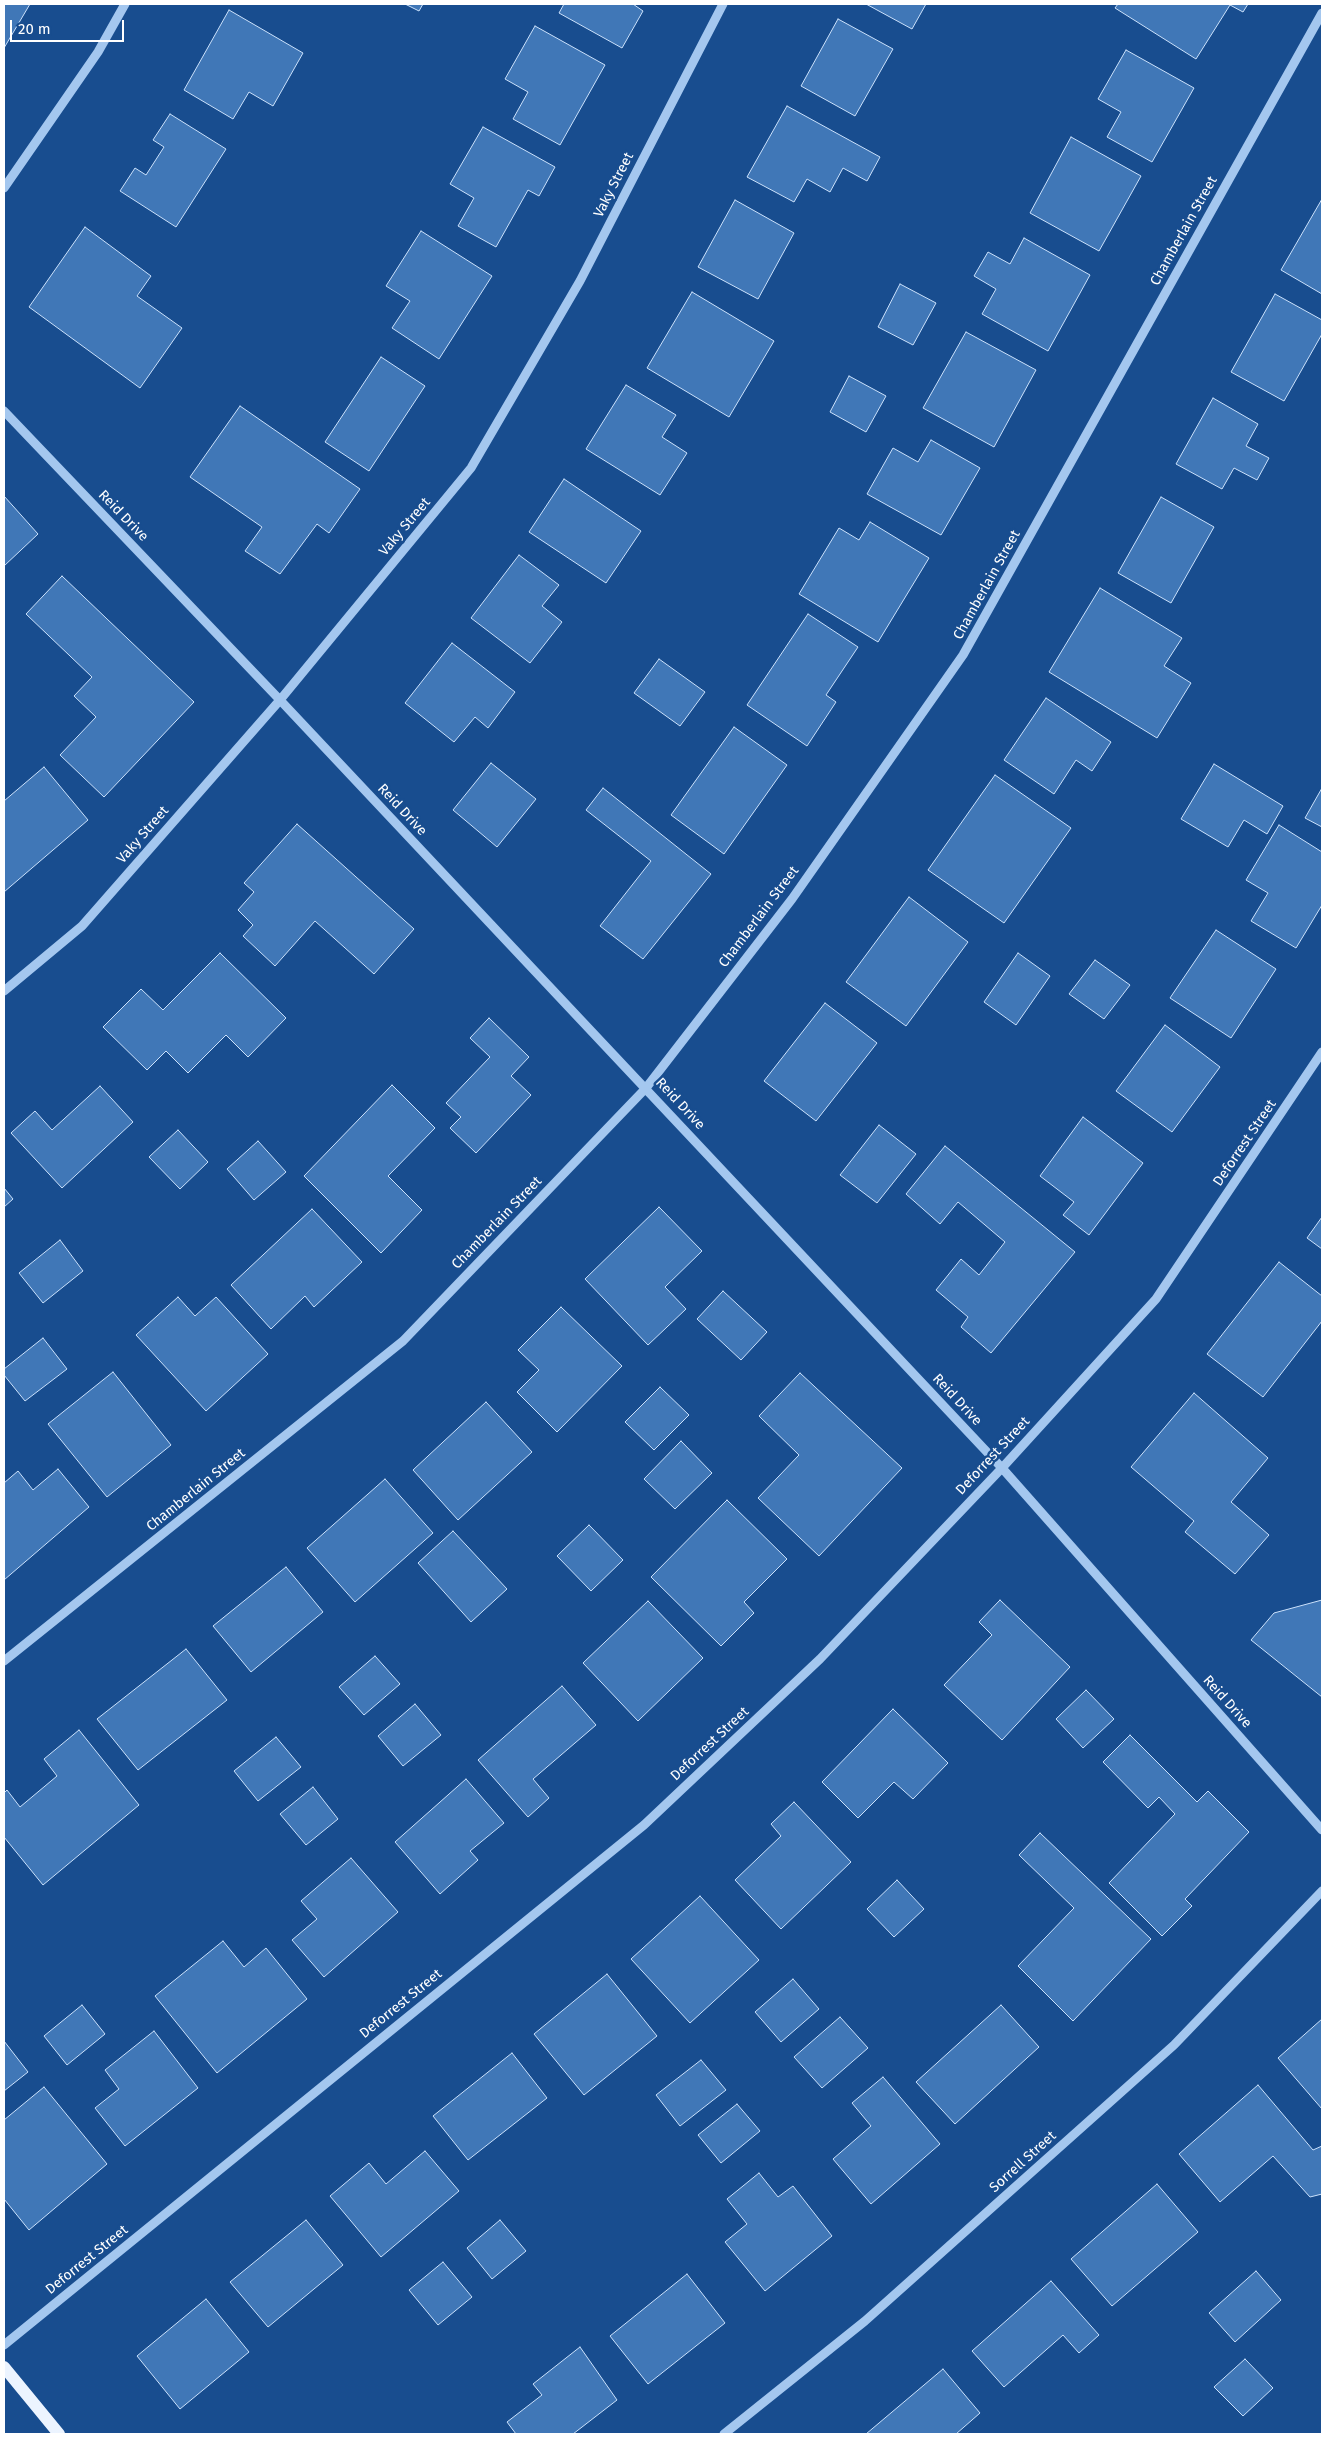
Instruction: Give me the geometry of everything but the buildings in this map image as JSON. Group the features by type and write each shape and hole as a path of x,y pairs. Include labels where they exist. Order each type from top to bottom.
{"main road":[{"path":"4,2367 59,2434"}],"street":[{"path":"4,188 98,52 125,4"},
{"name":"Vaky Street","path":"4,991 82,926 280,700 471,468 580,281 723,4"},
{"name":"Chamberlain Street","path":"4,1661 403,1341 646,1088 792,898 963,655 1311,30 1322,14"},
{"name":"Reid Drive","path":"4,411 280,700 1002,1468 1322,1830"},
{"name":"Deforrest Street","path":"4,2345 644,1825 820,1659 1002,1468 1156,1299 1322,1052"},
{"name":"Sorrell Street","path":"724,2434 865,2321 1174,2045 1322,1891"}]}
